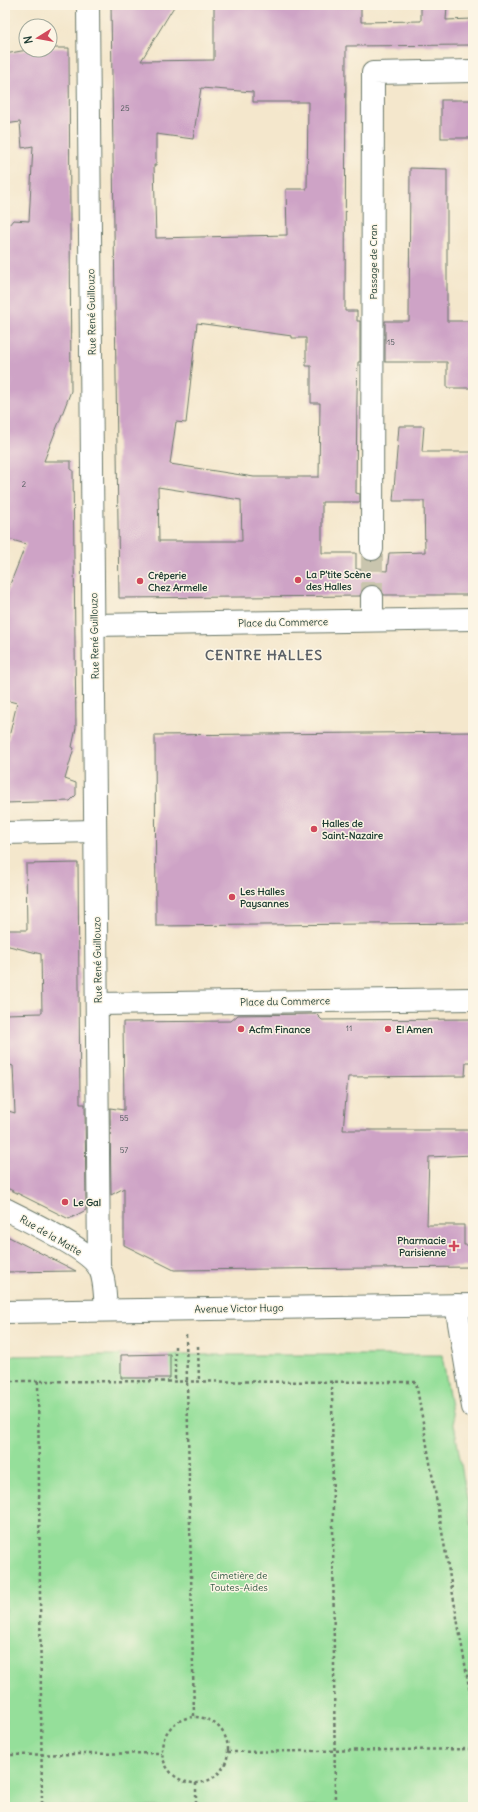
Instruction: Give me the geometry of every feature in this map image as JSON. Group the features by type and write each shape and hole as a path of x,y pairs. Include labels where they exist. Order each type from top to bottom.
{"street":[{"name":"Rue René Guillouzo","path":"88,5 99,1267"},
{"name":"Passage de Cran","path":"372,550 374,73 473,71"},
{"path":"372,597 372,620"},
{"name":"Place du Commerce","path":"94,625 473,619"},
{"path":"5,833 95,831"},
{"name":"Place du Commerce","path":"97,1004 473,999"},
{"name":"Rue de la Matte","path":"5,1209 80,1250 99,1267"},
{"path":"99,1267 105,1295 106,1310"},
{"path":"464,1305 473,1407"},
{"name":"Avenue Victor Hugo","path":"5,1312 185,1308 464,1305"}],"path":[{"path":"185,1308 194,1716"},
{"path":"175,1346 176,1381"},
{"path":"198,1346 198,1381"},
{"path":"5,1381 416,1382 473,1710"},
{"path":"38,1381 42,1807"},
{"path":"332,1381 335,1807"},
{"path":"194,1716 210,1720 216,1724 226,1737 228,1752 223,1768 218,1774 204,1782 196,1783 187,1783 172,1775 163,1761 162,1753 165,1735 170,1727 185,1718 194,1716"},
{"path":"228,1752 473,1749"},
{"path":"5,1755 162,1753"},
{"path":"196,1783 196,1807"}],"green space":[{"name":"Cimetière de Toutes-Aides","path":"442,1355 473,1533 473,1807 5,1807 5,1356"}],"building":[{"path":"111,5 175,5 141,61 214,60 214,5 361,5 361,22 421,21 421,6 447,6 446,20 473,19 473,45 346,46 345,311 357,311 357,321 360,321 360,362 358,362 357,394 356,493 360,494 360,502 322,502 322,553 356,553 356,569 387,571 389,553 425,552 424,501 393,501 399,426 424,426 422,452 473,452 473,595 384,595 379,586 372,585 365,586 360,596 119,598","holes":["201,88 253,92 253,102 308,102 307,189 286,189 287,235 156,238 154,165 156,165 156,134 193,139","197,323 292,336 292,338 306,338 306,366 311,366 311,403 320,403 319,477 254,477 170,464 176,422 186,423","158,487 241,500 242,541 159,541"]},
{"path":"58,48 69,48 71,391 44,461 71,461 71,470 73,470 76,728 72,747 74,748 65,779 76,783 76,795 70,801 5,803 5,754 17,703 5,700 5,597 26,544 5,538 5,230 13,220 29,221 33,146 22,148 20,122 5,124 5,54 18,52 18,58 58,58"},
{"path":"441,100 473,100 473,138 441,138"},
{"path":"410,168 447,169 447,321 470,321 470,351 473,351 473,388 447,388 447,362 385,362 385,321 409,321"},
{"name":"Halles de Saint-Nazaire","path":"473,732 473,923 156,926 155,735"},
{"path":"78,863 80,1104 85,1104 86,1210 69,1219 5,1187 5,1152 9,1136 5,1135 5,1110 15,1113 13,1066 5,1063 5,1014 42,1013 41,954 5,945 5,930 27,930 26,864"},
{"path":"316,1014 322,1020 473,1019 473,1062 466,1062 465,1076 348,1077 343,1130 473,1130 473,1155 429,1157 427,1225 464,1225 464,1245 473,1245 473,1267 174,1270 124,1245 124,1188 111,1195 110,1108 124,1110 123,1022 231,1021 238,1015"},
{"path":"5,1235 76,1271 5,1272"},
{"path":"170,1354 170,1378 121,1378 121,1355"}],"tunnel":[{"path":"372,549 372,597"}],"place":[{"name":"La P'tite Scène des Halles","path":"298,580"},
{"name":"Crêperie Chez Armelle","path":"140,581"},
{"name":"Halles de Saint-Nazaire","path":"314,829"},
{"name":"Les Halles Paysannes","path":"232,897"},
{"name":"Acfm Finance","path":"241,1029"},
{"name":"El Amen","path":"388,1029"},
{"name":"Le Gal","path":"65,1202"},
{"name":"Pharmacie Parisienne","path":"454,1246"}],"district":[{"name":"CENTRE HALLES","path":"264,655"}]}
